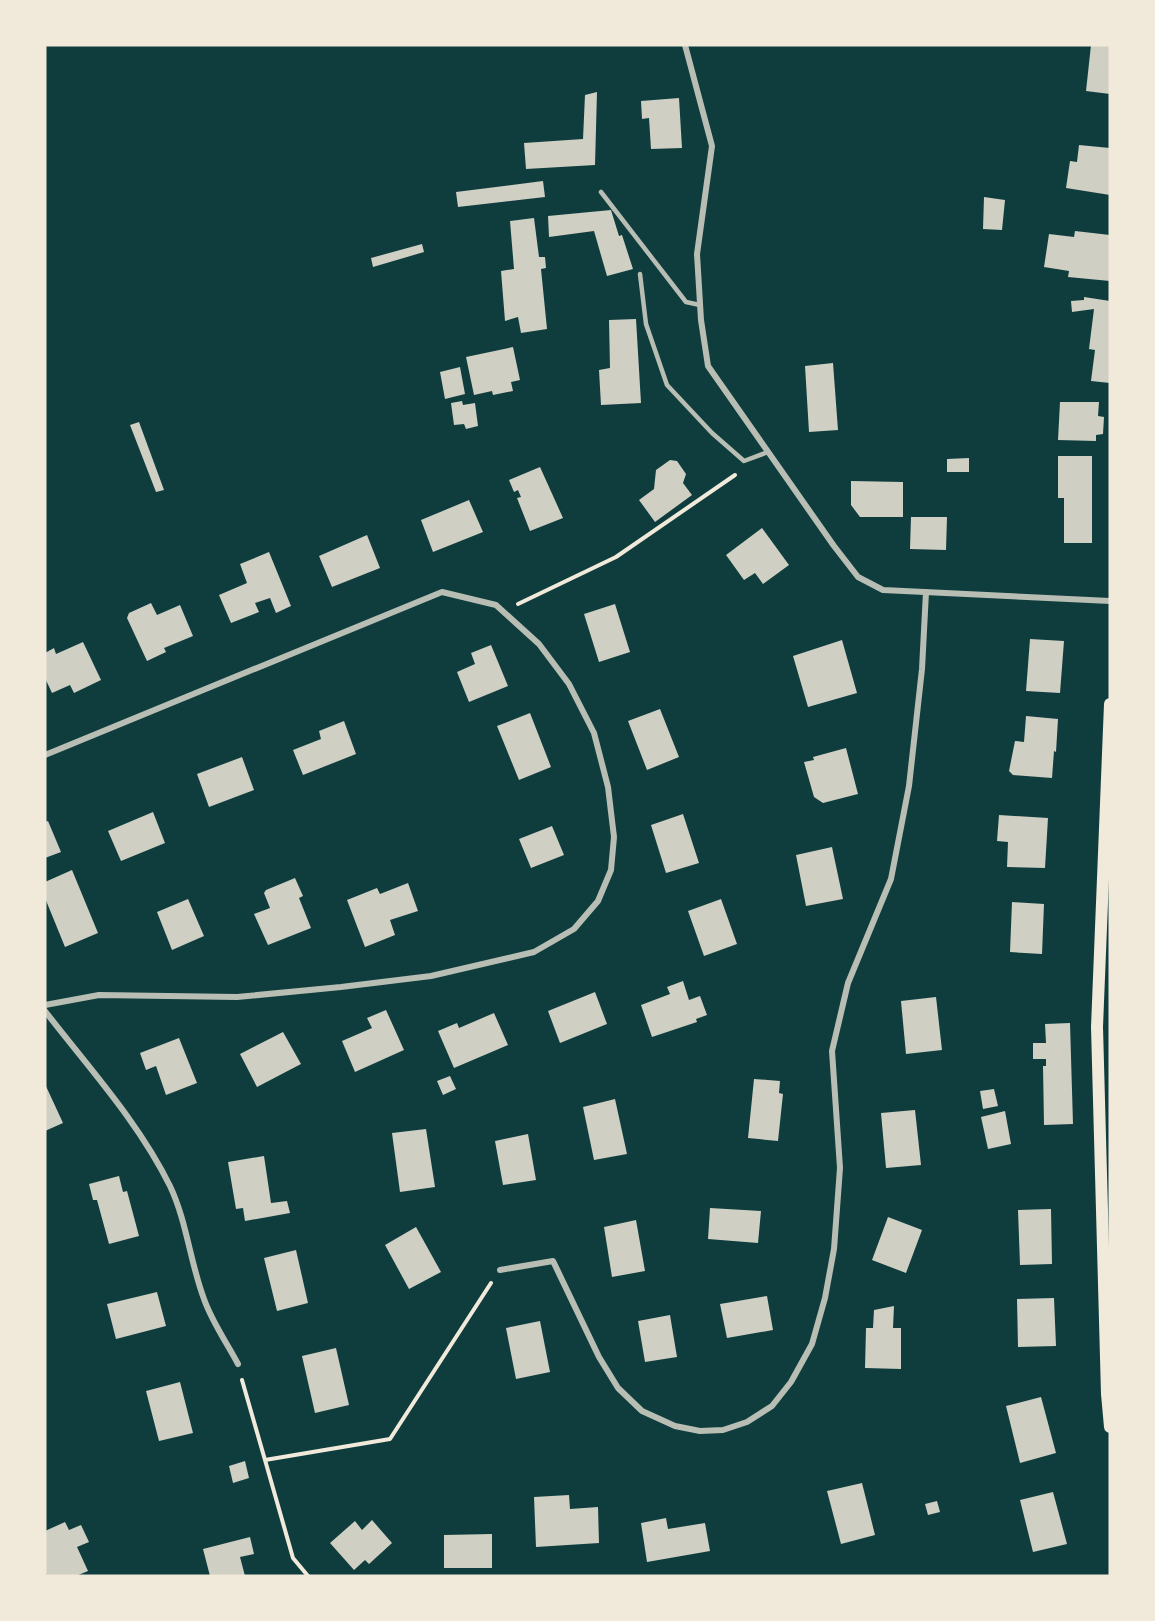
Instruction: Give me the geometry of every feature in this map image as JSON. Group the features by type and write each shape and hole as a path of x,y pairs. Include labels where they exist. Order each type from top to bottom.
{"main road":[{"path":"1110,704 1097,1027 1107,1394 1110,1427"}],"street":[{"path":"685,45 712,146 697,254 700,305 708,366 834,546 858,577 883,590 1110,601"},
{"path":"45,755 442,592 496,605 539,644 569,684 594,734 608,787 614,837 611,870 598,901 574,929 534,952 431,976 341,987 237,997 99,995 45,1005"},
{"path":"500,1270 553,1261 598,1357 618,1388 642,1411 675,1426 700,1431 723,1430 747,1422 772,1406 791,1382 812,1344 825,1298 834,1249 840,1168 832,1052 848,983 891,879 909,786 922,669 926,592"},
{"path":"45,1011 120,1107 170,1186 187,1231 204,1300 238,1364"}],"lane":[{"path":"601,192 686,302 700,305"},
{"path":"640,274 646,324 667,385 712,433 744,460 768,452"}],"path":[{"path":"502,611 616,556 738,473"},
{"path":"266,1460 390,1438 500,1270"},
{"path":"238,1364 292,1558 308,1576"}],"building":[{"path":"1091,45 1110,45 1110,94 1086,91"},
{"path":"597,92 595,165 526,169 524,143 583,139 585,95"},
{"path":"679,98 682,148 651,149 649,118 642,119 641,101"},
{"path":"1079,145 1110,148 1110,195 1066,188 1070,161 1077,162"},
{"path":"543,181 545,197 458,207 456,192"},
{"path":"984,197 1005,200 1002,230 983,229"},
{"path":"611,210 633,269 607,276 594,231 549,237 548,216"},
{"path":"534,218 539,257 545,257 546,268 541,269 547,329 521,333 518,317 505,321 501,271 514,269 510,221"},
{"path":"1075,231 1110,235 1110,281 1068,277 1069,271 1044,267 1049,234 1074,237"},
{"path":"422,244 424,252 373,267 371,258"},
{"path":"1084,297 1110,301 1110,383 1091,381 1095,350 1089,349 1094,309 1072,312 1071,301 1084,300"},
{"path":"636,319 641,403 601,405 599,370 610,368 609,320"},
{"path":"513,347 520,380 511,382 513,391 493,395 492,391 474,395 466,357"},
{"path":"833,363 838,430 809,432 805,366"},
{"path":"460,367 465,394 445,399 440,372"},
{"path":"462,401 463,405 475,403 478,426 466,429 464,424 454,425 451,403"},
{"path":"1060,402 1099,402 1098,416 1104,417 1103,434 1096,435 1096,441 1058,440"},
{"path":"139,422 164,490 156,492 130,425"},
{"path":"1058,456 1092,456 1092,543 1064,543 1064,498 1058,498"},
{"path":"969,458 969,472 947,472 947,459"},
{"path":"670,460 677,461 686,474 683,483 692,495 655,522 639,500 654,489 656,470"},
{"path":"540,467 563,518 530,531 517,498 521,497 518,490 514,492 509,480"},
{"path":"851,481 903,482 903,517 860,517 851,505"},
{"path":"469,500 483,532 433,552 421,520"},
{"path":"911,517 947,517 946,550 910,549"},
{"path":"762,528 789,565 763,584 755,573 744,580 726,555"},
{"path":"367,535 380,568 332,587 319,556"},
{"path":"269,552 291,606 276,613 270,598 255,603 259,612 231,623 219,595 247,583 240,564"},
{"path":"151,603 157,615 180,605 193,636 164,648 166,652 147,661 127,618 129,613"},
{"path":"615,604 630,652 599,662 584,614"},
{"path":"1030,639 1064,641 1060,693 1026,691"},
{"path":"842,640 857,693 808,707 793,656"},
{"path":"83,642 101,680 74,693 70,685 52,693 45,678 45,653 54,648 56,654"},
{"path":"491,645 508,686 469,702 457,672 475,664 471,653"},
{"path":"660,709 679,757 647,770 628,721"},
{"path":"530,713 551,767 519,780 497,726"},
{"path":"1026,716 1058,719 1052,778 1013,775 1009,771 1015,741 1024,742"},
{"path":"344,721 356,754 303,775 293,750 321,739 319,731"},
{"path":"846,748 858,794 823,803 814,797 804,762 814,760 813,757"},
{"path":"242,757 254,790 209,807 197,774"},
{"path":"153,812 165,843 121,861 108,831"},
{"path":"683,814 699,863 666,873 651,825"},
{"path":"999,815 1048,818 1045,868 1007,867 1008,842 997,841"},
{"path":"48,821 61,852 45,858 45,822"},
{"path":"552,826 564,855 531,868 519,839"},
{"path":"832,847 843,899 806,906 796,855"},
{"path":"72,870 98,933 65,947 45,898 45,882"},
{"path":"295,878 303,896 299,898 311,928 268,945 254,914 270,908 264,893 266,890"},
{"path":"408,883 418,911 390,920 395,935 365,947 347,900 377,888 380,894"},
{"path":"188,899 204,936 172,950 157,912"},
{"path":"721,899 737,944 704,956 688,911"},
{"path":"1012,902 1044,904 1042,954 1010,952"},
{"path":"683,981 689,1000 700,996 707,1015 696,1019 697,1022 652,1037 641,1005 670,994 667,987"},
{"path":"595,992 607,1024 560,1043 548,1011"},
{"path":"936,997 942,1050 906,1054 901,1001"},
{"path":"386,1010 404,1050 355,1072 342,1041 372,1028 367,1018"},
{"path":"494,1013 508,1045 454,1068 438,1031 457,1023 459,1028"},
{"path":"1070,1023 1073,1124 1044,1125 1043,1066 1046,1066 1046,1059 1033,1059 1033,1043 1046,1043 1045,1024"},
{"path":"283,1032 301,1064 257,1087 240,1054"},
{"path":"179,1038 197,1083 166,1095 156,1066 146,1070 140,1053"},
{"path":"450,1076 456,1089 443,1095 437,1081"},
{"path":"754,1079 780,1081 779,1093 783,1094 778,1141 748,1138"},
{"path":"45,1084 63,1123 45,1131"},
{"path":"994,1089 998,1106 983,1109 980,1091"},
{"path":"615,1099 627,1154 594,1160 583,1107"},
{"path":"915,1110 921,1165 886,1168 881,1113"},
{"path":"1005,1111 1011,1144 988,1149 981,1117"},
{"path":"426,1129 435,1187 400,1192 392,1133"},
{"path":"528,1134 536,1180 503,1185 495,1141"},
{"path":"264,1156 271,1203 287,1201 290,1213 245,1221 243,1208 236,1209 228,1162"},
{"path":"119,1176 123,1192 127,1191 139,1236 109,1244 97,1200 93,1200 89,1184"},
{"path":"710,1208 761,1211 758,1243 708,1239"},
{"path":"1051,1209 1052,1264 1020,1265 1018,1210"},
{"path":"888,1217 922,1230 906,1273 872,1260"},
{"path":"636,1220 645,1271 612,1277 604,1227"},
{"path":"416,1227 441,1272 409,1289 385,1245"},
{"path":"296,1250 308,1303 277,1311 264,1258"},
{"path":"157,1292 166,1326 116,1339 107,1304"},
{"path":"767,1296 773,1330 727,1338 720,1304"},
{"path":"1054,1298 1056,1346 1018,1347 1017,1299"},
{"path":"894,1306 893,1328 901,1328 901,1369 865,1368 866,1328 873,1328 874,1310"},
{"path":"670,1315 677,1357 645,1362 638,1321"},
{"path":"540,1321 550,1372 516,1379 506,1328"},
{"path":"336,1348 349,1405 315,1413 302,1356"},
{"path":"180,1382 193,1433 159,1441 146,1391"},
{"path":"1041,1397 1056,1453 1020,1463 1006,1406"},
{"path":"245,1461 249,1478 233,1483 229,1466"},
{"path":"862,1483 875,1535 841,1544 827,1491"},
{"path":"1053,1492 1067,1544 1033,1552 1020,1500"},
{"path":"569,1495 570,1509 598,1507 599,1543 536,1547 534,1497"},
{"path":"937,1501 940,1512 928,1515 925,1504"},
{"path":"666,1518 668,1529 705,1523 710,1551 647,1562 641,1523"},
{"path":"372,1520 392,1543 369,1564 365,1560 354,1570 330,1543 355,1521 362,1530"},
{"path":"65,1522 69,1530 81,1525 89,1542 77,1547 88,1571 76,1576 47,1576 45,1531"},
{"path":"492,1534 492,1568 444,1568 444,1535"},
{"path":"250,1537 254,1554 240,1557 245,1576 210,1576 203,1549"}]}
